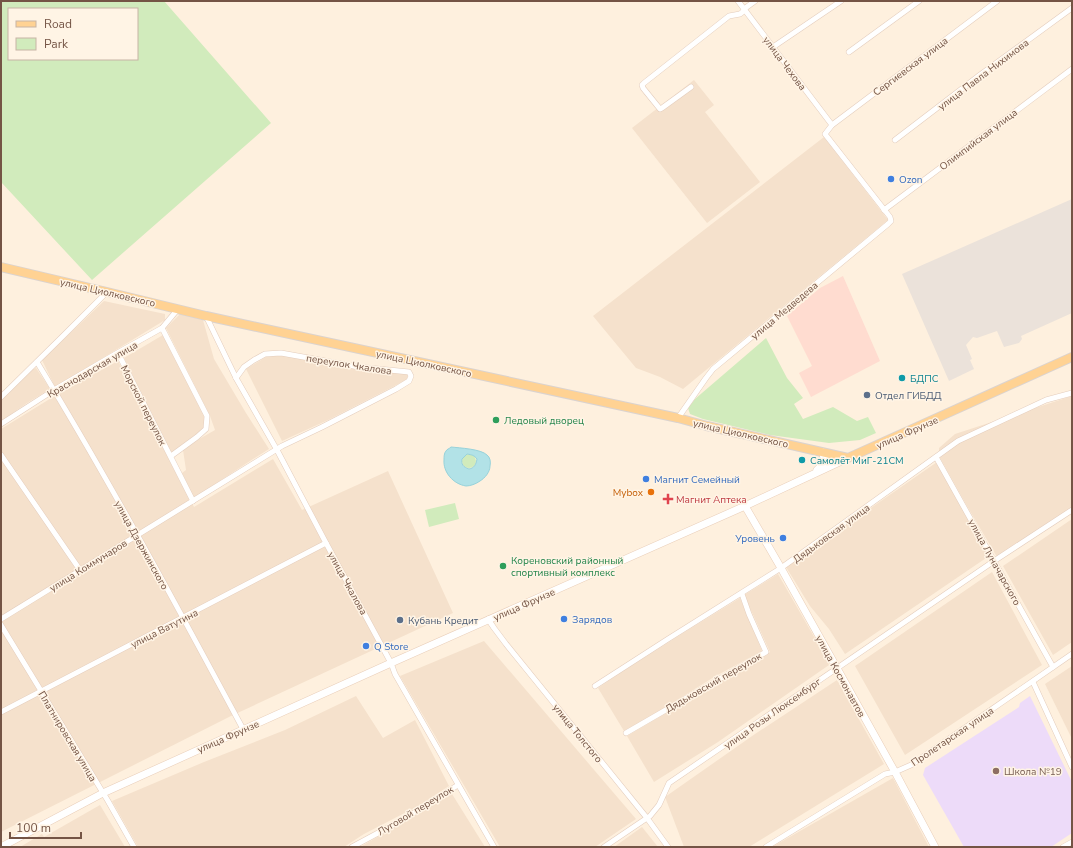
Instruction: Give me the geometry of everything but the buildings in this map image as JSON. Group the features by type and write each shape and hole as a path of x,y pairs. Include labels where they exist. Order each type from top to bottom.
{"main road":[{"name":"улица Циолковского","path":"1,267 206,316 678,418 848,458"},
{"name":"улица Фрунзе","path":"1,847 103,793 488,619 745,506 1072,356"},
{"path":"813,475 824,463 823,452"},
{"name":"улица Космонавтов","path":"745,506 837,668 935,847"}],"street":[{"name":"улица Чехова","path":"738,1 832,124"},
{"path":"692,87 660,109 642,85 729,16 740,14 755,1"},
{"path":"773,47 841,1"},
{"path":"849,52 919,1"},
{"name":"Сергиевская улица","path":"884,210 825,134 832,124 998,1"},
{"name":"улица Павла Нихимова","path":"895,140 980,75 1072,8"},
{"name":"Олимпийская улица","path":"884,210 1072,69"},
{"name":"улица Медведева","path":"678,418 713,369 891,221 890,217 884,210"},
{"path":"1,397 107,292"},
{"name":"Краснодарская улица","path":"1,424 54,390 162,328 178,309"},
{"name":"улица Чкалова","path":"206,316 236,378 277,450 391,663 394,674 494,847"},
{"name":"Морской переулок","path":"162,328 207,416 206,429 171,456"},
{"name":"Морской переулок","path":"118,353 193,501"},
{"name":"переулок Чкалова","path":"236,378 244,367 265,354 282,353 359,367 409,372 411,376 409,381 396,389 282,446 277,450"},
{"name":"улица Дзержинского","path":"38,362 137,535 243,729"},
{"name":"Дядьковская улица","path":"595,686 781,568 958,441 1046,400 1072,393"},
{"name":"улица Коммунаров","path":"1,619 277,450"},
{"path":"1,456 80,570"},
{"name":"улица Луначарского","path":"936,457 1053,667"},
{"name":"улица Розы Люксембург","path":"604,847 647,818 659,805 670,783 994,561 1072,510"},
{"name":"улица Ватутина","path":"1,712 326,543"},
{"name":"Дядьковский переулок","path":"626,733 766,652 742,594"},
{"name":"улица Толстого","path":"488,619 506,644 647,818 668,847"},
{"name":"Платнировская улица","path":"1,625 134,847"},
{"name":"Пролетарская улица","path":"766,847 885,774 911,765 1072,654"},
{"path":"1033,682 1072,767"},
{"name":"Луговой переулок","path":"352,847 404,819 458,785"},
{"path":"1063,847 1072,842"}],"shaded area":[{"path":"694,80 714,105 705,112 760,182 707,223 632,128"},
{"path":"824,137 888,220 683,389 660,377 636,368 593,316"},
{"path":"1072,199 1072,313 1021,336 1022,339 1019,343 1004,347 997,331 977,338 973,337 966,345 972,359 970,360 974,369 949,381 902,274"},
{"path":"843,276 880,361 811,397 799,373 812,366 787,316 820,288"},
{"path":"104,301 165,314 165,320 55,387 42,360"},
{"path":"180,314 203,320 214,359 269,449 194,498 182,473 186,470 183,450 215,430 210,416 166,328"},
{"path":"163,335 205,418 203,429 171,453 124,358"},
{"path":"280,355 407,373 408,379 328,420 282,441 246,369 266,357"},
{"path":"118,361 194,507 273,459 302,510 388,471 453,613 231,716 1,832 1,429 61,392"},
{"path":"36,368 50,389 1,421 1,399 31,370"},
{"path":"1072,396 1072,509 997,557 939,456 939,448 955,434"},
{"path":"937,462 989,556 845,654 829,629 810,606 786,567"},
{"path":"1072,519 1072,642 1053,655 1003,566"},
{"path":"992,572 1042,665 905,755 855,666"},
{"path":"778,574 829,665 718,742 654,782 627,736 770,652 744,595"},
{"path":"740,598 762,651 714,677 624,731 598,688"},
{"path":"484,641 636,819 595,847 500,847 400,676"},
{"path":"1072,666 1072,739 1045,684"},
{"path":"837,680 884,764 749,847 684,847 665,797 755,734"},
{"path":"356,696 383,738 415,720 449,786 420,805 364,834 344,847 138,847 112,801 285,730"},
{"name":"Школа №19","path":"1030,696 1072,782 1072,833 1051,847 964,847 923,775 925,768 1019,707 1020,703"},
{"path":"893,778 929,847 772,847"},
{"path":"452,794 485,847 360,847 430,807"},
{"path":"100,805 125,847 20,847 42,834 44,837"},
{"path":"642,827 658,847 614,847"}],"green space":[{"path":"1,1 164,1 271,123 92,280 1,182"},
{"path":"766,338 787,378 803,398 794,404 803,419 833,407 857,421 868,417 876,433 860,440 829,443 770,435 703,419 690,414 688,408 695,399"},
{"path":"466,454 472,454 476,458 476,464 472,468 466,468 462,464 462,458"},
{"path":"455,503 459,519 429,527 425,510"}],"water":[{"path":"451,447 475,450 487,455 490,458 490,463 487,475 475,484 469,486 461,485 453,480 447,473 444,464 445,453","holes":["467,454 474,456 477,459 474,466 469,469 462,464 462,459"]}],"place":[{"name":"Ozon","path":"891,179"},
{"name":"БДПС","path":"902,378"},
{"name":"Отдел ГИБДД","path":"867,395"},
{"name":"Ледовый дворец","path":"496,420"},
{"name":"Самолёт МиГ-21СМ","path":"802,460"},
{"name":"Магнит Семейный","path":"646,479"},
{"name":"Mybox","path":"651,492"},
{"name":"Магнит Аптека","path":"668,499"},
{"name":"Уровень","path":"783,538"},
{"name":"Кореновский районный спортивный комплекс","path":"503,566"},
{"name":"Зарядов","path":"564,619"},
{"name":"Кубань Кредит","path":"400,620"},
{"name":"Q Store","path":"366,646"},
{"name":"Школа №19","path":"996,771"}]}
